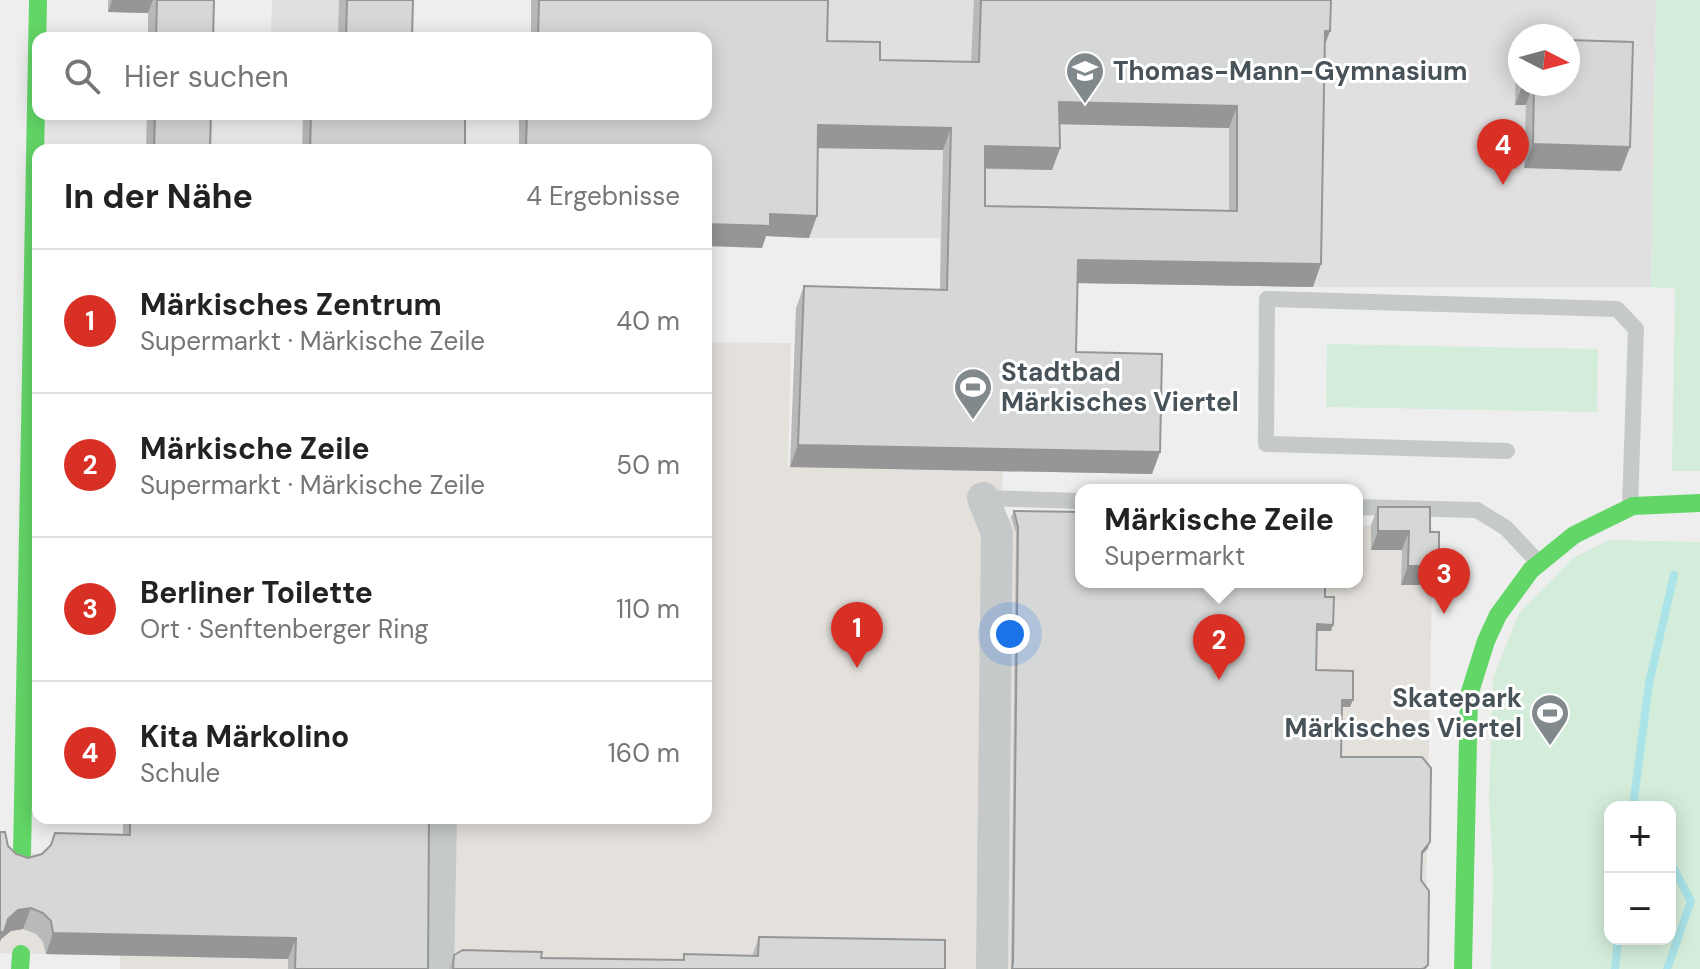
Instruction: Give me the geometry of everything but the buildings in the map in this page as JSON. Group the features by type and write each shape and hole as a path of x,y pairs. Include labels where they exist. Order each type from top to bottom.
{"main road":[{"path":"37,32 38,0"},
{"path":"34,144 35,120"},
{"path":"22,854 17,818 32,234"},
{"path":"1463,969 1469,695 1474,668 1491,626 1504,604 1538,563 1581,529 1630,507 1665,502 1700,503"}],"street":[{"path":"983,498 997,533 992,969"},
{"path":"438,969 441,824"}],"lane":[{"path":"1507,451 1266,444 1267,299 1617,309 1636,329 1630,507"},
{"path":"983,498 1075,501"},
{"path":"1363,507 1477,510 1506,528 1538,563"}],"shaded area":[{"path":"272,0 405,0 404,32 271,32"},
{"name":"Thomas-Mann-Gymnasium","path":"694,0 1656,0 1651,287 1313,287 940,280 940,238 809,238"},
{"path":"712,342 791,343 788,466 1003,470 1002,517 1075,519 1075,588 1363,588 1363,525 1433,526 1425,969 120,969 120,956 0,953 0,853 123,855 123,824 712,824"}],"green space":[{"path":"1656,0 1700,0 1700,471 1672,471 1675,289 1651,287"},
{"path":"1327,344 1598,349 1597,412 1326,407"},
{"path":"1609,540 1700,542 1700,969 1491,969 1493,875 1489,798 1493,678 1519,613 1573,558"}],"waterway":[{"path":"1634,801 1649,683 1674,575"},
{"path":"1667,969 1691,901 1676,873"},
{"path":"1615,969 1617,945"}],"traffic: fast":[{"path":"37,32 38,0"},
{"path":"35,144 36,120"},
{"path":"22,854 32,320"},
{"path":"1463,969 1469,695 1486,641 1498,615 1531,570 1574,535 1633,506 1700,503"},
{"path":"20,969 21,954"}],"place":[{"name":"Thomas-Mann-Gymnasium","path":"1085,105"},
{"name":"Kita Märkolino","path":"1503,185"},
{"name":"Stadtbad Märkisches Viertel","path":"973,421"},
{"name":"Berliner Toilette","path":"1444,614"},
{"name":"Märkisches Zentrum","path":"857,668"},
{"name":"Märkische Zeile","path":"1219,680"},
{"name":"Skatepark Märkisches Viertel","path":"1550,747"}]}
